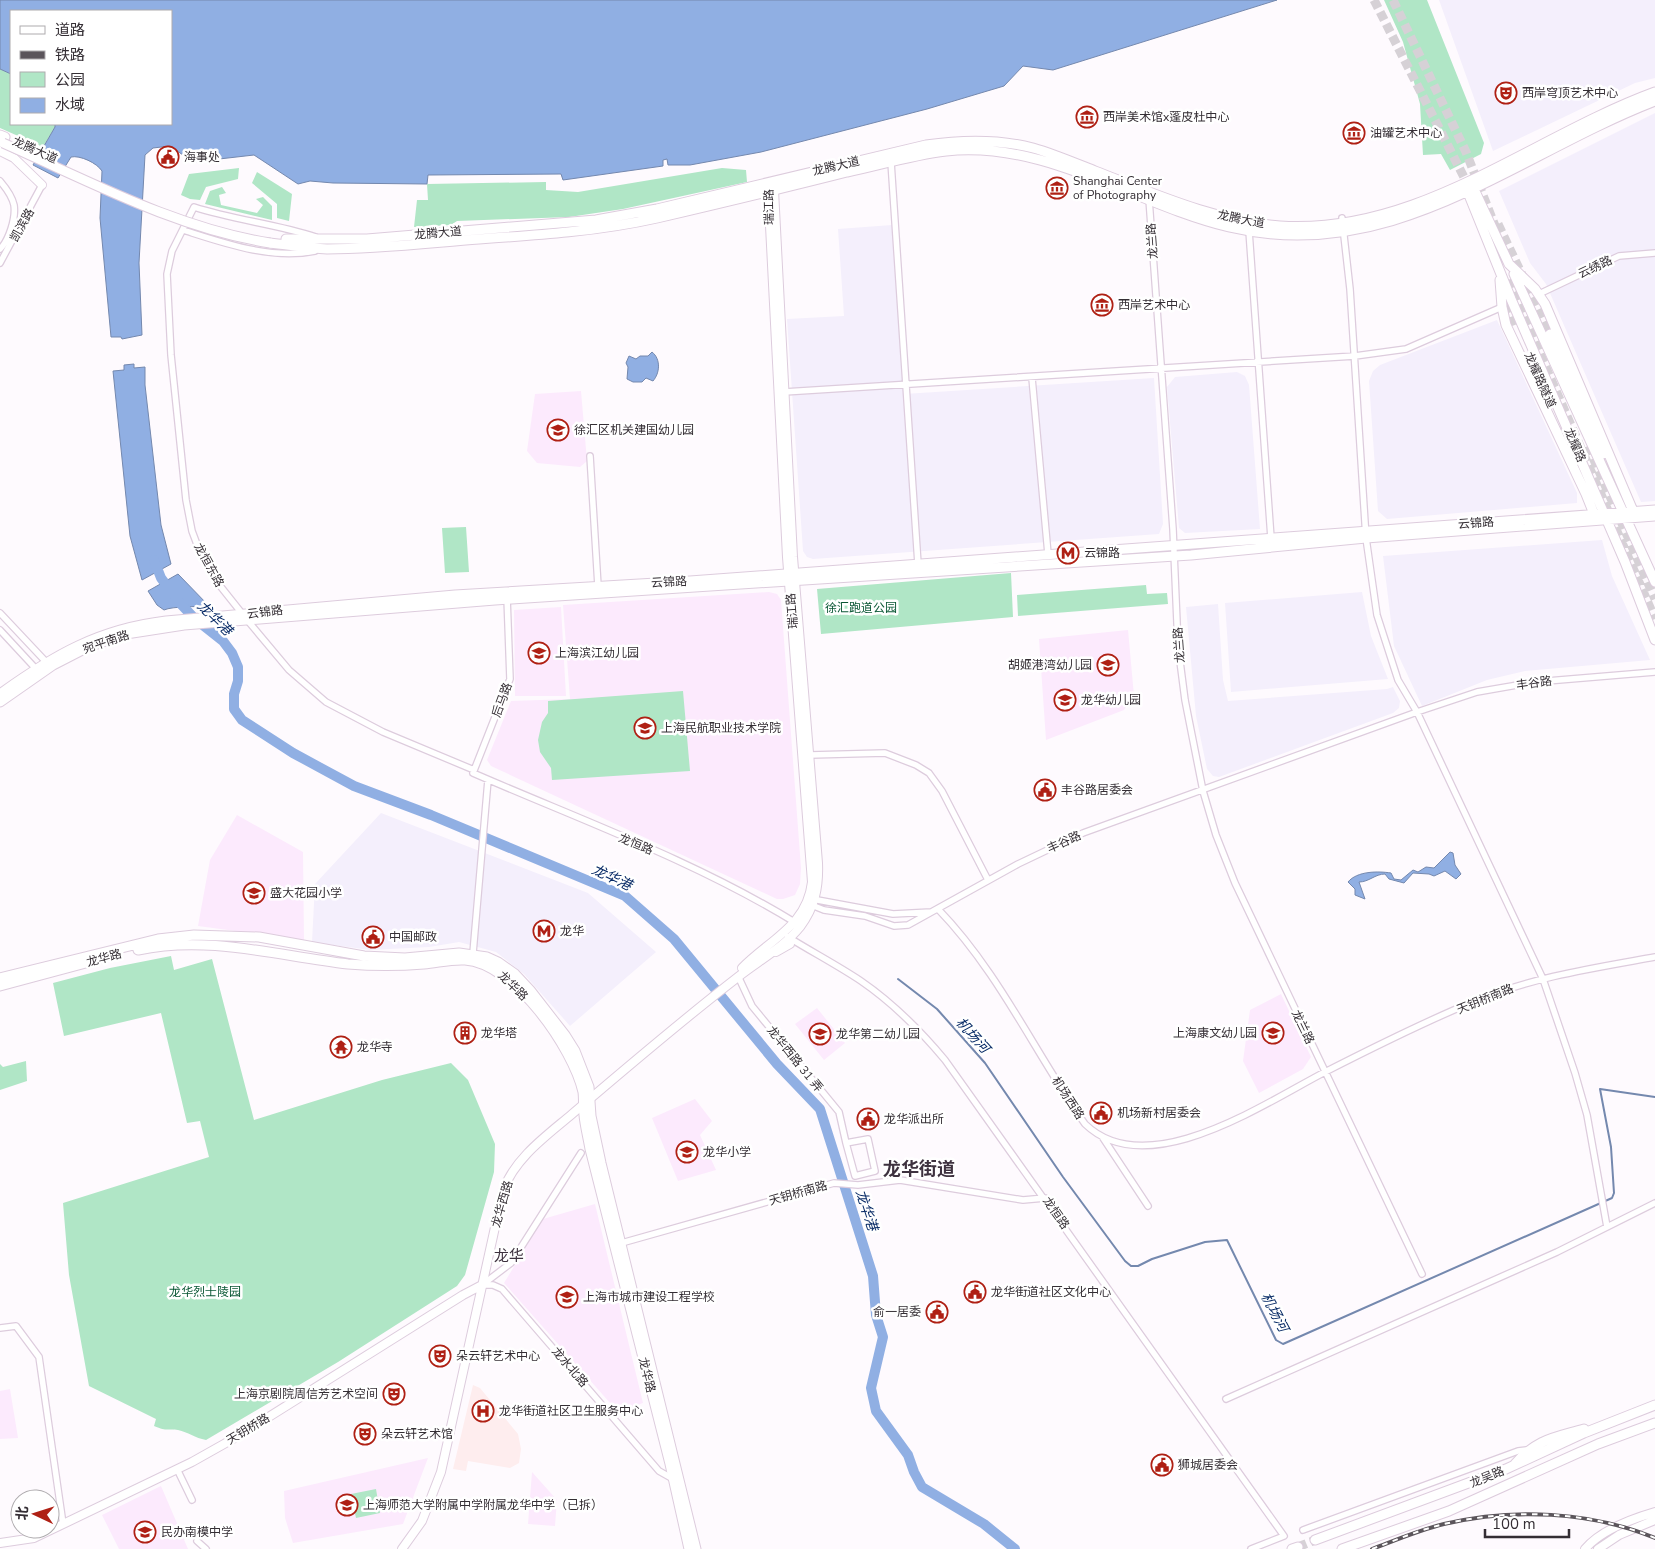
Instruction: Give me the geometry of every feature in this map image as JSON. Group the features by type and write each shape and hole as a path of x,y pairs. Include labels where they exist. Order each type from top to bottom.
{"main road":[{"name":"龙腾大道","path":"1468,183 1624,105 1655,92"},
{"name":"龙腾大道","path":"770,188 926,145 977,141 1014,144 1051,153 1193,217 1249,231 1298,235 1406,208 1468,183 1655,101"},
{"name":"龙腾大道","path":"0,135 176,212 270,240"},
{"name":"龙腾大道","path":"0,141 174,218 227,235 325,244 596,220 770,188 927,154 960,150 1013,153 1048,162 1150,196 1212,214 1256,223 1298,226 1343,224"},
{"name":"龙耀路","path":"1468,183 1511,299 1579,454 1590,493"},
{"name":"龙耀路","path":"1468,183 1509,264 1655,582"},
{"name":"龙耀路","path":"1493,251 1500,281 1502,308 1518,351 1601,516 1655,640"},
{"name":"龙耀路","path":"1509,264 1539,294 1569,359 1633,511"},
{"name":"龙耀路隧道","path":"1517,328 1590,493"},
{"path":"1550,334 1608,466 1619,502"},
{"path":"1608,466 1627,495"},
{"name":"云锦路","path":"1625,515 1633,511 1655,510"},
{"name":"云锦路","path":"507,596 793,577 918,564 1272,538 1366,534 1601,516 1655,516"},
{"name":"云锦路","path":"224,620 507,596 598,586 1175,556 1366,534 1601,516"},
{"name":"宛平南路","path":"0,694 49,664 69,648 104,634 125,628 166,621 224,620"},
{"name":"宛平南路","path":"49,664 106,640 146,630 224,620"},
{"name":"宛平南路","path":"0,702 38,671"},
{"name":"龙华路","path":"0,978 158,939 194,934 259,937 364,956 405,958 473,953 498,962 515,974 565,1035 575,1052 589,1088 587,1101"},
{"name":"龙华路","path":"0,986 125,953 170,946 216,945 255,948 358,964 394,966 452,960 478,962 496,970 521,992 560,1038 587,1101 617,1244 677,1479"},
{"name":"龙华路","path":"617,1244 676,1462 677,1479"},
{"name":"龙吴路","path":"1315,1540 1513,1467 1608,1423 1655,1405"},
{"path":"1513,1467 1527,1450 1537,1443 1608,1423"},
{"name":"龙吴路","path":"1342,1549 1449,1510 1598,1444 1655,1423"},
{"path":"677,1479 689,1549"},
{"path":"677,1479 696,1549"}],"street":[{"path":"0,152 14,158 42,186"},
{"path":"891,162 918,564"},
{"path":"0,181 9,192 14,206 10,231 4,245 0,249"},
{"name":"凯滨路","path":"0,263 42,186"},
{"name":"瑞江路","path":"770,188 784,392 793,577 819,873 811,902"},
{"name":"瑞江路","path":"770,188 812,863 811,902"},
{"name":"龙兰路","path":"1150,196 1182,673 1193,746 1203,791 1216,835 1235,883 1422,1274"},
{"name":"龙恒东路","path":"325,244 284,227 252,223 194,207 170,256 168,274 174,384 189,517 196,543 208,568 245,618 289,670 326,702 383,732 474,772"},
{"path":"1343,224 1355,356 1366,534 1376,615 1398,680 1417,712 1543,979 1582,1098 1607,1227"},
{"path":"182,230 225,242 274,252 303,252 325,244"},
{"path":"1249,231 1272,538"},
{"name":"云绣路","path":"1539,294 1619,256 1655,253"},
{"path":"784,392 1032,378 1258,361 1355,356 1406,349 1502,308"},
{"path":"1032,378 1048,554"},
{"path":"590,456 598,586"},
{"name":"后马路","path":"474,772 510,679 507,596"},
{"path":"0,613 49,664"},
{"path":"0,630 38,671"},
{"name":"丰谷路","path":"811,902 865,916 894,926 908,925 936,911 988,880 1084,833 1417,712 1477,692 1535,682 1655,672"},
{"path":"810,756 885,753 916,765 928,773 942,791 988,880"},
{"name":"龙恒路","path":"474,772 488,780 700,871 800,922"},
{"path":"473,953 488,780"},
{"name":"丰谷路","path":"811,902 893,914 936,911"},
{"name":"龙华西路","path":"402,1549 422,1520 441,1472 482,1285 508,1180 532,1149 587,1101 738,976 772,951 800,922 811,902"},
{"name":"机场西路","path":"936,911 975,950 1079,1116 1093,1132 1103,1138 1134,1145 1180,1141 1210,1131 1297,1087"},
{"name":"龙华西路","path":"738,976 743,967 786,936"},
{"name":"龙恒路","path":"786,936 861,981 909,1021 945,1060 1284,1536 1251,1549"},
{"name":"天钥桥南路","path":"1297,1087 1474,1002 1507,989 1543,979 1655,957"},
{"name":"龙华西路 31 弄","path":"738,976 752,1006 839,1112 846,1142 855,1176 875,1170 868,1139 846,1142"},
{"path":"1103,1138 1148,1206"},
{"path":"482,1285 511,1262 582,1153"},
{"name":"天钥桥南路","path":"617,1244 834,1183 858,1186 900,1180 1023,1200 1045,1198"},
{"path":"1226,1399 1557,1252 1655,1203"},
{"name":"天钥桥路","path":"0,1543 34,1538 177,1469 240,1435 421,1321 482,1285"},
{"name":"龙水北路","path":"482,1285 493,1285 502,1289 659,1471 677,1479"},
{"path":"0,1328 16,1326 39,1357 62,1524"},
{"path":"1303,1530 1518,1451 1527,1450"},
{"path":"177,1469 192,1500"},
{"path":"1584,1549 1600,1535 1638,1517 1655,1512"},
{"path":"1598,1549 1619,1535 1655,1520"},
{"path":"198,1541 206,1549"}],"shaded area":[{"path":"1439,0 1655,0 1655,78 1635,83 1493,151"},
{"path":"1655,113 1655,501 1641,502 1546,284 1530,263 1499,191"},
{"path":"892,225 904,394 1154,378 1163,524 1159,534 813,559 807,557 803,551 787,319 844,316 838,229"},
{"path":"1497,320 1577,493 1577,503 1387,519 1378,511 1369,381 1373,371 1380,365"},
{"path":"1237,372 1245,376 1249,385 1260,529 1185,533 1179,528 1167,387 1175,377"},
{"name":"徐汇区机关建国幼儿园","path":"581,391 587,461 580,467 537,463 527,451 535,394"},
{"path":"1602,540 1612,576 1650,660 1525,671 1487,680 1422,706 1394,646 1383,556"},
{"name":"上海民航职业技术学院","path":"769,592 777,594 781,600 801,868 800,884 795,895 777,899 491,766 487,760 511,701 570,699 563,605"},
{"path":"1362,592 1371,636 1388,679 1231,692 1225,603"},
{"path":"1218,604 1223,680 1228,701 1393,687 1400,701 1399,708 1393,713 1219,777 1213,776 1207,769 1196,716 1186,607"},
{"name":"上海滨江幼儿园","path":"561,607 566,696 515,696 514,610"},
{"path":"1128,630 1134,696 1124,710 1046,740 1039,639"},
{"path":"381,813 588,893 656,952 570,1026 524,974 496,952 459,942 429,947 370,950 312,942 315,884"},
{"name":"盛大花园小学","path":"237,815 303,852 304,940 198,926 210,860"},
{"name":"上海康文幼儿园","path":"1281,994 1311,1057 1303,1069 1259,1093 1243,1061 1250,1010"},
{"name":"龙华第二幼儿园","path":"817,1008 845,1043 824,1060 795,1024"},
{"name":"龙华小学","path":"695,1099 712,1121 700,1135 716,1170 678,1181 652,1118"},
{"name":"上海市城市建设工程学校","path":"595,1204 643,1403 618,1412 504,1283 543,1219"},
{"name":"龙华街道社区卫生服务中心","path":"473,1385 480,1388 518,1434 521,1449 519,1463 510,1468 468,1461 466,1471 453,1469"},
{"path":"10,1389 18,1438 0,1439 0,1391"},
{"name":"上海师范大学附属中学附属龙华中学（已拆）","path":"428,1458 403,1524 293,1543 285,1518 284,1491"},
{"path":"532,1472 557,1500 555,1526 528,1524"},
{"name":"民办南模中学","path":"161,1486 188,1549 119,1549 102,1515"}],"green space":[{"path":"1384,0 1427,0 1484,143 1481,154 1450,170 1441,154 1423,155 1420,104 1403,42"},
{"path":"0,69 10,74 10,125 55,125 55,127 43,147 0,128"},
{"path":"239,168 238,179 206,187 200,200 190,199 181,195 189,174"},
{"path":"722,168 746,170 747,182 623,209 569,217 457,221 451,225 414,227 417,200 428,200 427,184 546,182 546,190 578,192"},
{"path":"257,172 292,194 289,221 277,218 277,204 252,183"},
{"path":"222,187 226,193 219,195 221,205 257,213 263,205 256,199 263,197 272,206 272,220 205,204 210,191"},
{"path":"466,527 469,572 445,573 442,528"},
{"name":"徐汇跑道公园","path":"1011,573 1013,617 821,634 817,589"},
{"path":"1146,585 1147,594 1167,593 1168,604 1018,616 1017,595"},
{"path":"683,691 690,771 552,780 551,768 540,752 538,740 542,722 548,713 548,701"},
{"name":"龙华烈士陵园","path":"171,956 174,970 212,959 254,1120 382,1080 451,1063 468,1080 495,1144 494,1172 465,1275 457,1286 338,1362 206,1440 182,1431 162,1429 154,1426 156,1419 89,1386 69,1275 63,1203 209,1157 200,1121 187,1123 161,1013 64,1036 53,983 110,968"},
{"path":"26,1061 27,1081 0,1090 0,1064 3,1067"},
{"path":"376,1489 380,1513 356,1518 351,1494"}],"water":[{"path":"0,0 1277,0 1053,70 1023,66 1004,86 927,109 761,152 690,165 668,165 667,159 663,160 663,166 563,180 561,174 428,175 427,184 310,181 298,184 254,155 193,162 170,146 153,148 145,155 139,263 142,335 122,339 121,337 111,337 100,218 102,171 83,158 75,157 71,157 58,178 33,165 55,125 172,125 172,10 10,10 10,74 0,69"},
{"path":"652,352 658,362 657,374 653,381 646,378 642,382 633,382 627,379 628,367 626,363 629,356 636,359 640,356 648,356"},
{"path":"134,364 134,368 145,367 145,385 161,525 171,564 142,580 130,536 113,371 124,370 124,365"},
{"path":"178,574 209,606 179,607 164,610 157,605 148,591"},
{"path":"1450,852 1453,853 1455,865 1461,874 1456,879 1445,871 1434,876 1413,873 1404,883 1389,879 1385,874 1381,874 1359,882 1365,899 1355,895 1355,889 1348,882 1362,874 1374,872 1391,873 1394,879 1401,880 1413,870 1418,872 1426,867 1434,868"}],"waterway":[{"name":"龙华港","path":"154,560 161,578 179,602 194,618 223,641 232,653 238,667 234,709 242,720 293,753 354,786 431,815 625,896 674,939 777,1064 820,1109 873,1276 876,1315 883,1337 871,1388 876,1411 908,1455 922,1487 984,1524 1015,1549"},
{"name":"机场河","path":"898,979 937,1009 985,1063 1063,1177 1125,1261 1131,1266 1138,1266 1152,1259 1205,1242 1227,1240 1276,1340 1283,1344 1612,1198 1614,1193 1611,1147 1600,1089 1655,1097"}],"tunnel":[{"path":"1374,0 1470,189"},
{"path":"1393,0 1466,152 1497,231"},
{"path":"1498,224 1550,334"},
{"path":"1508,280 1655,619"},
{"path":"1503,291 1517,328"},
{"path":"1588,446 1655,599"},
{"path":"1298,1547 1315,1540"}],"railway":[{"path":"1372,1549 1444,1524 1470,1519 1524,1514 1578,1517 1630,1529 1655,1538"}],"place":[{"name":"西岸穹顶艺术中心","path":"1506,93"},
{"name":"西岸美术馆x蓬皮杜中心","path":"1087,117"},
{"name":"油罐艺术中心","path":"1354,133"},
{"name":"海事处","path":"168,157"},
{"name":"Shanghai Center of Photography","path":"1057,188"},
{"name":"西岸艺术中心","path":"1102,305"},
{"name":"徐汇区机关建国幼儿园","path":"558,430"},
{"name":"云锦路","path":"1068,553"},
{"name":"上海滨江幼儿园","path":"539,653"},
{"name":"胡姬港湾幼儿园","path":"1108,665"},
{"name":"龙华幼儿园","path":"1065,700"},
{"name":"上海民航职业技术学院","path":"645,728"},
{"name":"丰谷路居委会","path":"1045,790"},
{"name":"盛大花园小学","path":"254,893"},
{"name":"龙华","path":"544,931"},
{"name":"中国邮政","path":"373,937"},
{"name":"龙华塔","path":"465,1033"},
{"name":"上海康文幼儿园","path":"1273,1033"},
{"name":"龙华第二幼儿园","path":"820,1034"},
{"name":"龙华寺","path":"341,1047"},
{"name":"机场新村居委会","path":"1101,1113"},
{"name":"龙华派出所","path":"868,1119"},
{"name":"龙华小学","path":"687,1152"},
{"name":"龙华街道社区文化中心","path":"975,1292"},
{"name":"上海市城市建设工程学校","path":"567,1297"},
{"name":"俞一居委","path":"937,1312"},
{"name":"朵云轩艺术中心","path":"440,1356"},
{"name":"上海京剧院周信芳艺术空间","path":"394,1394"},
{"name":"龙华街道社区卫生服务中心","path":"483,1411"},
{"name":"朵云轩艺术馆","path":"365,1434"},
{"name":"狮城居委会","path":"1162,1465"},
{"name":"上海师范大学附属中学附属龙华中学（已拆）","path":"347,1505"},
{"name":"民办南模中学","path":"145,1532"}],"district":[{"name":"龙华街道","path":"919,1169"},
{"name":"龙华","path":"509,1256"}]}
